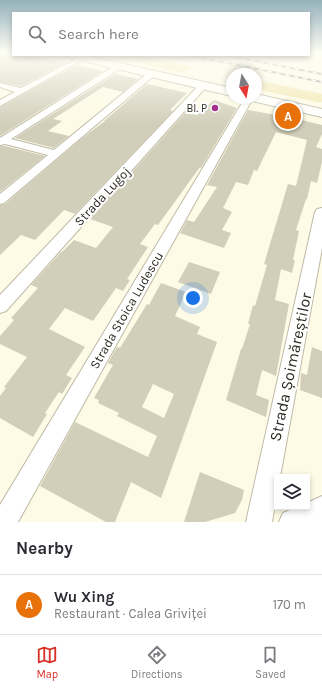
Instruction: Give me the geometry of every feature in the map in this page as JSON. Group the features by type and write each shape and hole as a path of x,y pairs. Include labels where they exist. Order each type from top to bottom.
{"main road":[{"path":"162,76 226,91"},
{"path":"262,99 322,113"}],"street":[{"path":"0,103 48,76"},
{"path":"1,141 104,76"},
{"path":"0,200 149,76"},
{"path":"0,85 21,91"},
{"name":"Strada Lugoj","path":"0,306 204,86"},
{"name":"Strada Stoica Ludescu","path":"4,522 246,104"},
{"path":"1,141 56,154"},
{"name":"Strada Șoimăreștilor","path":"259,522 322,212"},
{"path":"292,522 322,509"}],"shaded area":[{"path":"262,81 322,94 322,102 262,90"}],"building":[{"path":"0,76 39,76 21,86 0,82"},
{"path":"55,76 95,76 0,136 0,107"},
{"path":"111,76 126,76 138,79 123,92 103,87 53,119 62,121 48,131 69,136 54,148 15,138"},
{"path":"147,84 187,93 170,110 173,111 75,214 64,210 35,240 21,235 0,255 0,205 5,204"},
{"path":"214,100 237,108 201,168 200,167 158,225 155,224 140,244 148,247 127,279 130,280 123,291 116,288 93,321 65,308 49,329 85,347 66,375 72,378 62,394 59,392 45,413 47,414 33,437 0,418 0,396 6,388 4,387 27,357 0,344 0,336 14,320 11,318 38,288 31,285 74,240 96,248 113,227 90,219 185,113 197,115"},
{"path":"248,110 322,125 322,134 316,147 322,149 322,162 317,183 311,181 307,199 296,230 299,231 292,273 281,269 275,300 289,304 276,376 262,370 256,395 269,400 266,417 226,400 250,324 248,324 253,305 255,306 267,265 264,264 288,184 296,186 307,140 276,132 257,171 254,170 248,185 236,182 223,208 232,212 222,230 231,233 224,248 180,233 187,220 194,222 217,187 207,185"},
{"path":"0,146 5,146 45,156 0,192"},
{"path":"189,262 220,272 211,294 178,282"},
{"path":"161,283 186,292 175,316 200,327 197,334 217,342 161,498 131,482 115,522 106,522 40,486 75,422 148,457 157,436 117,416 119,413 98,403 99,400 94,398 113,365 108,363 117,347 120,348 147,304 149,305","holes":["153,384 174,394 164,418 142,407"]},
{"path":"312,347 322,351 322,398 300,390 301,373 307,375"},
{"path":"200,472 244,490 242,500 235,513 205,522 184,522"}],"railway":[{"path":"294,76 322,82"}],"place":[{"name":"Bl. P","path":"215,108"},
{"name":"Wu Xing","path":"288,116"}]}
